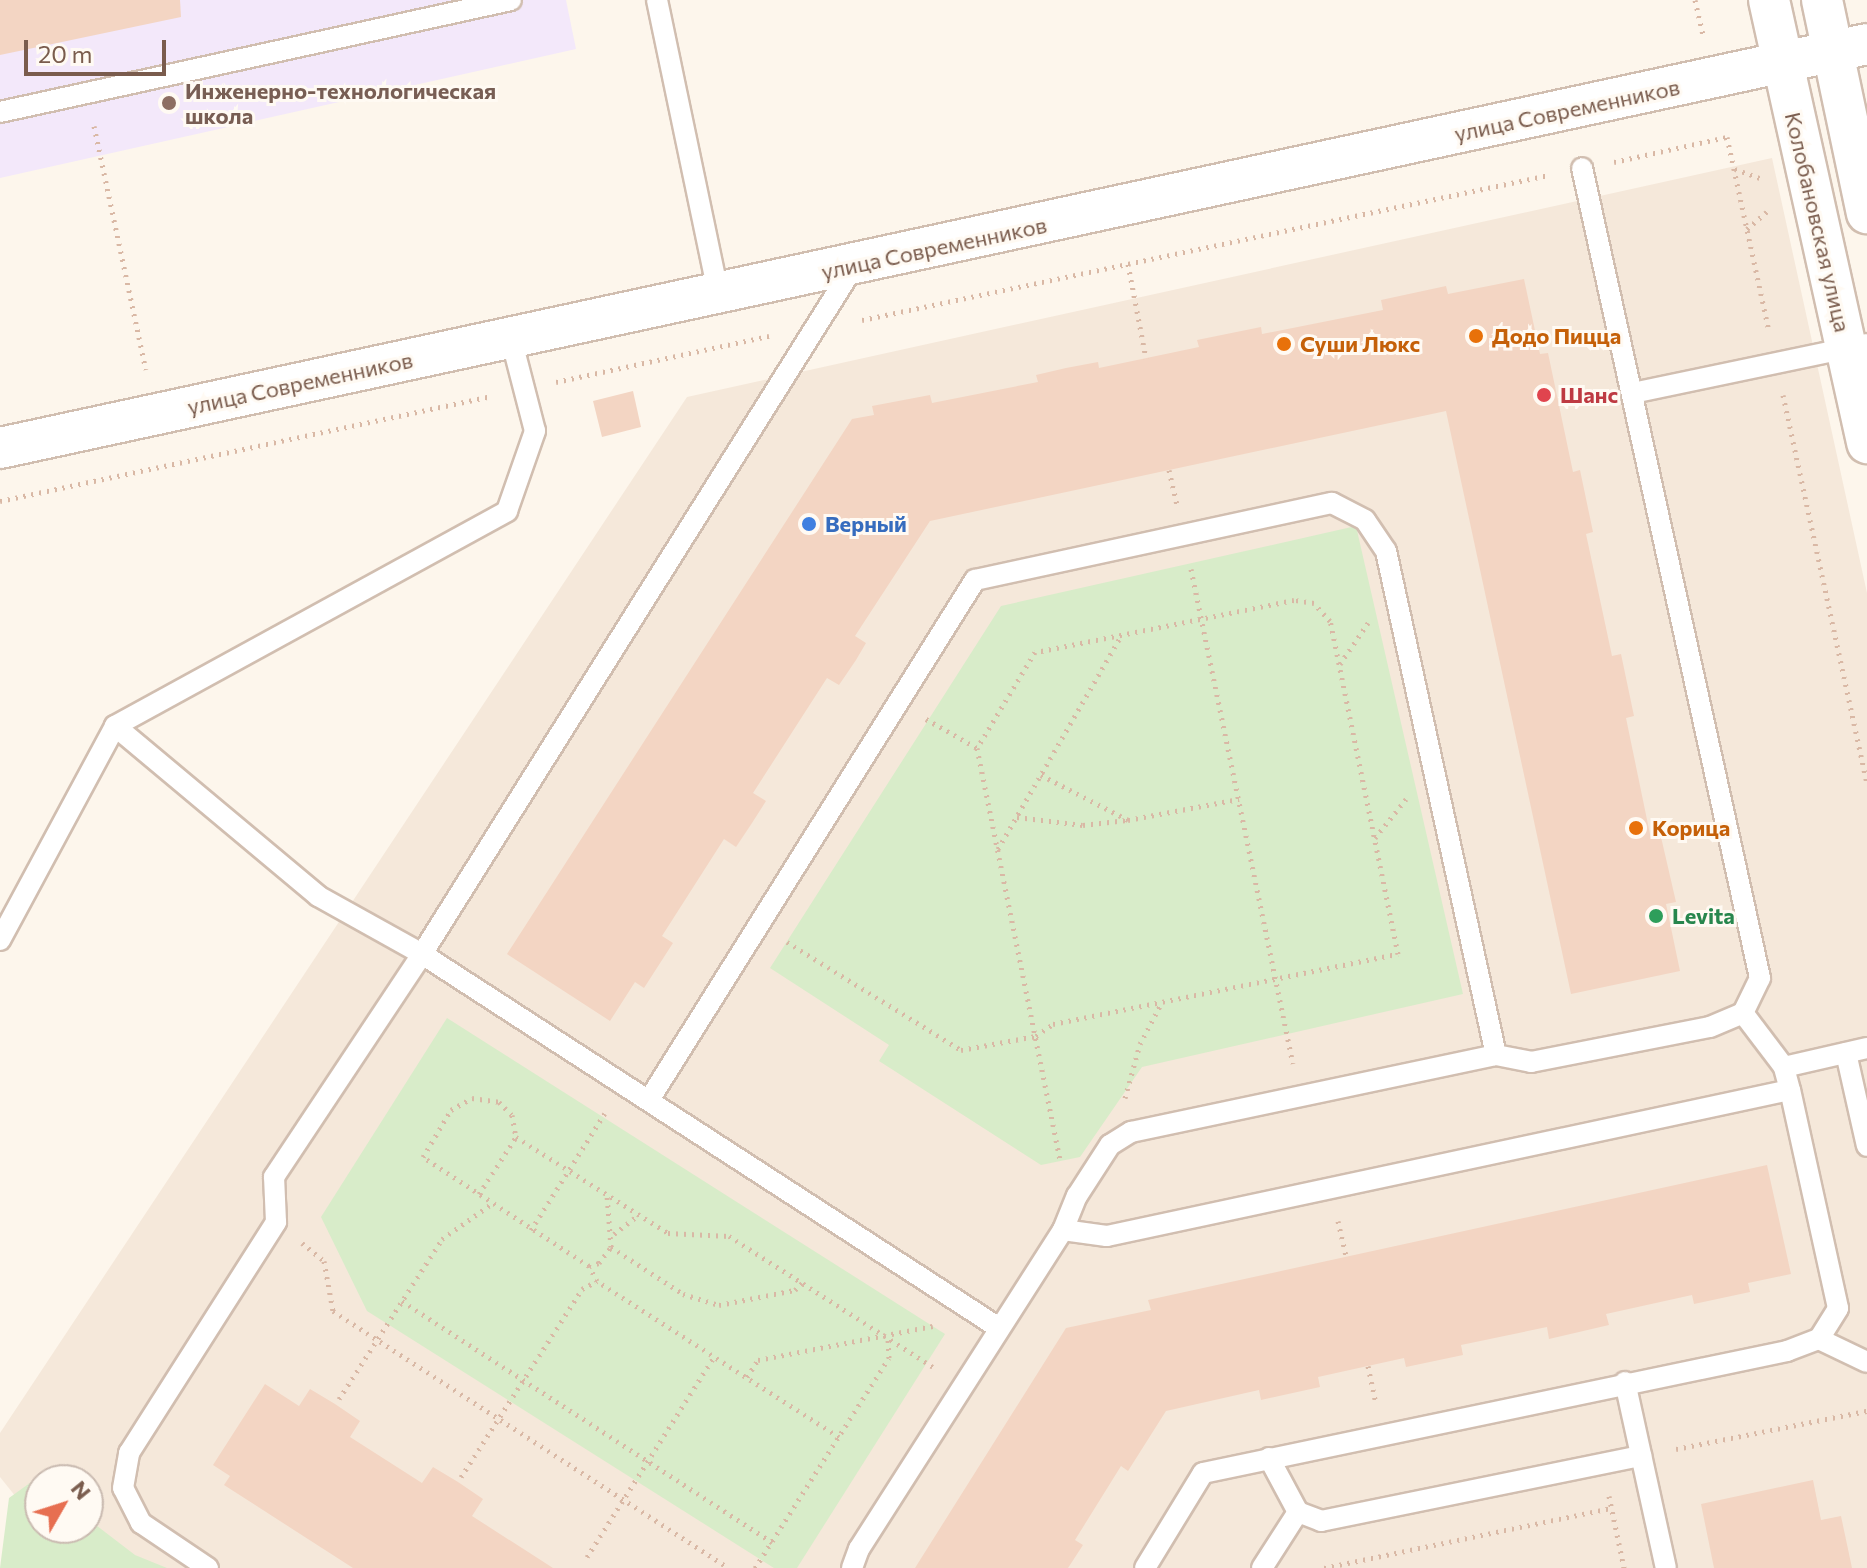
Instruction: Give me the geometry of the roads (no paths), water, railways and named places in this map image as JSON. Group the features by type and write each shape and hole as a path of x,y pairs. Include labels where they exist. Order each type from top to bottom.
{"street":[{"name":"Колобановская улица","path":"1769,0 1782,62 1857,346 1867,443"},
{"path":"1822,0 1850,48 1867,213"},
{"name":"улица Современников","path":"0,448 854,266 1850,48"}],"lane":[{"path":"0,112 511,0"},
{"path":"657,0 718,293"},
{"path":"852,1568 859,1549 1063,1230 1077,1196 1110,1145 1131,1132 1496,1055 1531,1062 1710,1027 1743,1013 1760,978 1582,168"},
{"path":"208,1568 141,1523 123,1488 129,1453 276,1222 274,1177 422,954 854,266"},
{"path":"0,940 115,726 507,511 535,431 511,338"},
{"path":"1633,393 1857,346"},
{"path":"649,1100 975,580 1332,503 1365,520 1386,551 1496,1055"},
{"path":"115,726 318,896 422,954 999,1328"},
{"path":"1145,1568 1203,1473 1625,1382 1787,1351 1819,1339 1838,1308 1790,1090 1784,1067 1743,1013"},
{"path":"1784,1067 1867,1048"},
{"path":"1846,1053 1867,1146"},
{"path":"1063,1230 1107,1236 1790,1090"},
{"path":"1819,1339 1867,1362"},
{"path":"1625,1382 1666,1568"},
{"path":"1269,1458 1298,1512 1321,1521 1641,1456"},
{"path":"1262,1568 1298,1512"}],"place":[{"name":"Инженерно-технологическая школа","path":"169,103"},
{"name":"Додо Пицца","path":"1476,336"},
{"name":"Суши Люкс","path":"1284,344"},
{"name":"Шанс","path":"1544,395"},
{"name":"Верный","path":"809,524"},
{"name":"Корица","path":"1636,828"},
{"name":"Levita","path":"1656,916"}]}
